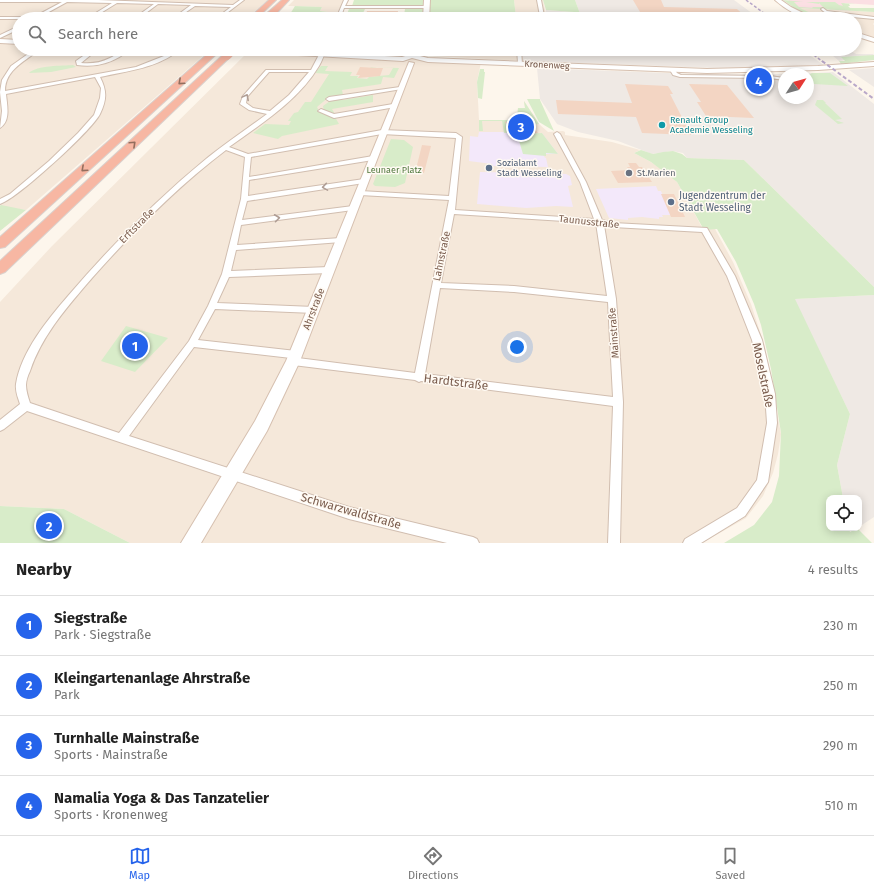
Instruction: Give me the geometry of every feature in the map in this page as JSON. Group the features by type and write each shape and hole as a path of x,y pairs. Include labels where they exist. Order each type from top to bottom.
{"highway":[{"path":"260,12 273,0"},
{"path":"273,12 286,0"},
{"path":"0,244 211,56"},
{"path":"0,269 224,56"},
{"path":"0,280 14,267 44,227"}],"street":[{"path":"46,12 68,0"},
{"path":"0,1 97,0 234,6"},
{"path":"166,3 170,0"},
{"path":"226,12 242,0"},
{"path":"342,12 346,0"},
{"path":"426,12 427,0"},
{"path":"539,0 541,12"},
{"path":"778,0 797,12"},
{"path":"0,6 12,1"},
{"path":"100,12 117,2"},
{"path":"145,12 158,3"},
{"path":"184,12 195,4"},
{"path":"344,7 427,7"},
{"path":"823,9 826,12"},
{"path":"862,17 874,18"},
{"path":"1,19 12,19"},
{"path":"0,37 12,30"},
{"path":"862,36 874,40"},
{"path":"0,41 12,42"},
{"path":"0,126 6,114 1,93 4,78 12,66 27,56"},
{"path":"86,56 78,62 79,64 90,65 111,61 118,56"},
{"path":"1,93 97,76 153,62 168,56"},
{"name":"Erftstraße","path":"26,406 22,396 21,386 29,358 38,340 59,312 112,252 160,203 209,160 272,113 301,85 312,72 321,56"},
{"path":"393,56 411,57"},
{"path":"520,56 520,63"},
{"name":"Kronenweg","path":"411,57 418,62 422,59 738,72 793,71 874,64"},
{"name":"Ahrstraße","path":"190,543 261,426 294,358 360,193 411,57"},
{"path":"272,113 251,109 243,104 245,97 266,72 274,70 312,72"},
{"name":"Kronenweg","path":"672,70 675,74 680,76 778,78"},
{"path":"0,202 12,195 52,162 80,134 96,115 103,98 103,88 97,76"},
{"path":"328,99 400,88"},
{"path":"321,111 334,116 393,106"},
{"path":"226,148 248,156 382,132"},
{"name":"Lahnstraße","path":"382,132 456,135 459,138 450,212 419,378"},
{"name":"Mainstraße","path":"557,134 583,182 601,227 612,299 618,402 614,543"},
{"path":"121,438 192,343 212,306 226,274 244,199 248,156"},
{"path":"246,179 373,158"},
{"path":"244,199 364,181"},
{"path":"360,193 452,198"},
{"path":"238,223 353,208"},
{"name":"Taunusstraße","path":"450,212 598,221 613,225 704,230"},
{"name":"Moselstraße","path":"689,543 717,528 741,512 762,482 772,423 770,394 757,340 731,276 704,230"},
{"path":"232,248 341,240"},
{"path":"226,274 329,270"},
{"path":"436,285 514,290 612,299"},
{"path":"212,306 314,310"},
{"name":"Hardtstraße","path":"192,343 419,378 618,402"},
{"path":"0,426 26,406"},
{"name":"Schwarzwaldstraße","path":"26,406 349,513 472,543"}],"shaded area":[{"path":"0,0 268,0 254,12 12,12 12,56 203,56 26,210 0,206"},
{"path":"294,0 346,0 338,12 320,11 322,7 288,6"},
{"path":"514,0 543,0 545,12 515,12"},
{"path":"575,0 734,0 750,12 579,12"},
{"path":"788,0 874,0 874,5 844,3 851,11 799,8"},
{"path":"799,8 821,9 824,12 808,12"},
{"path":"824,9 874,12 874,17 862,16 862,12 827,12"},
{"path":"546,10 574,12 546,12"},
{"path":"862,17 874,18 874,37 862,33"},
{"path":"862,54 874,55 839,61 833,56 862,56"},
{"path":"244,56 361,56 481,62 477,82 479,120 517,120 518,108 525,108 524,101 539,124 548,132 563,131 565,132 565,135 612,142 640,150 634,153 651,162 677,182 703,229 715,229 733,262 751,304 765,347 781,434 773,473 763,496 746,518 702,543 130,543 64,509 0,506 0,302 52,246"},
{"path":"432,56 523,56 523,60 526,61"},
{"path":"523,56 811,56 825,66 739,69 523,60"},
{"path":"537,68 693,74 778,74 778,104 814,104 814,73 833,72 874,104 874,287 744,160 687,158 683,153 672,151 652,154 618,141 578,132 557,124 540,99"},
{"path":"874,68 874,87 849,70"},
{"path":"479,132 511,132 513,135 542,133 558,154 546,154 544,157 546,158 548,167 493,166 492,164 469,161 470,136 478,137"},
{"path":"480,172 537,173 538,175 544,175 544,173 566,174 570,176 572,185 568,186 573,207 556,206 526,208 477,204"},
{"path":"656,186 658,191 661,191 671,215 662,215 663,217 659,217 659,219 642,217 628,218 628,220 609,218 596,189"},
{"path":"874,295 874,517 862,525 862,495 842,495 837,465 850,414 794,299"}],"green space":[{"path":"354,0 514,0 515,12 404,12 405,9 421,8 421,6 352,6"},
{"path":"543,0 575,0 579,12 574,12 546,10"},
{"path":"783,0 803,2 794,2 799,7 813,8 812,7 823,7 819,3 806,2 835,2 843,6 841,3 855,4 849,4 850,6 848,6 850,8 874,8 874,12 800,8 808,12 802,12"},
{"path":"295,6 322,7 320,11 328,12 291,12"},
{"path":"349,9 365,9 364,12 348,12"},
{"path":"874,55 874,60 841,64 839,61 845,61 841,57"},
{"path":"73,65 76,67 51,72 29,73 33,70 44,67"},
{"path":"321,66 328,66 325,71 352,72 350,76 358,76 357,78 367,79 369,77 389,75 393,68 375,67 399,68 394,78 383,77 381,84 342,90 343,95 330,96 317,107 319,111 335,117 339,124 282,136 278,139 253,133 265,124 289,125 291,121 288,121 294,113 298,112 305,102 311,102 329,74 315,73"},
{"path":"480,69 484,69 485,72 482,99 478,98 477,82"},
{"path":"814,73 830,73 848,86 814,84"},
{"path":"373,95 373,102 332,109 335,114 324,111 323,106 330,101 341,98 343,100"},
{"path":"527,99 540,99 554,131 539,122"},
{"path":"817,100 823,100 842,119 835,120 844,123 838,124 815,105"},
{"path":"524,101 539,124 531,125 505,122 511,132 504,133 502,121 482,121 483,131 479,131 479,120 517,120 518,108 525,108"},
{"path":"542,133 558,154 546,153 546,156 523,154 517,134"},
{"name":"Leunaer Platz","path":"391,139 404,140 413,147 405,183 395,187 375,186 373,184"},
{"path":"641,150 653,154 673,151 682,154 687,158 744,160 874,287 874,295 795,299 850,414 837,465 842,495 826,495 826,531 860,531 872,543 724,543 754,525 772,502 779,476 781,433 771,369 761,325 754,304 736,262 717,229 704,230 677,182 651,162 634,153"},
{"path":"0,206 26,210 0,231"},
{"path":"126,326 168,338 135,372 101,361"},
{"path":"0,506 64,509 130,543 0,543"}],"building":[{"path":"633,0 661,0 664,7 737,9 740,12 640,12"},
{"path":"367,11 398,11 398,12"},
{"path":"360,67 383,68 380,76 358,78 360,75 356,75"},
{"name":"Renault Group Academie Wesseling","path":"625,84 668,86 673,94 670,94 691,135 642,133 636,117 558,114 556,100 632,103"},
{"path":"689,84 727,85 754,118 706,116 697,102 701,102"},
{"path":"528,120 538,133 513,135 505,122"},
{"path":"422,145 431,146 424,173 415,173"},
{"name":"St.Marien","path":"628,163 636,163 639,167 642,167 652,182 618,183 611,171 629,170 627,167 630,167"},
{"name":"Jugendzentrum der Stadt Wesseling","path":"661,194 674,194 685,217 671,217"}],"railway":[{"path":"746,0 762,12"},
{"path":"815,56 823,62"},
{"path":"822,61 874,99"}],"place":[{"name":"Namalia Yoga & Das Tanzatelier","path":"759,81"},
{"name":"Renault Group Academie Wesseling","path":"662,125"},
{"name":"Turnhalle Mainstraße","path":"521,127"},
{"name":"Sozialamt Stadt Wesseling","path":"489,168"},
{"name":"St.Marien","path":"629,173"},
{"name":"Jugendzentrum der Stadt Wesseling","path":"671,202"},
{"name":"Siegstraße","path":"135,346"},
{"name":"Kleingartenanlage Ahrstraße","path":"49,526"}]}
